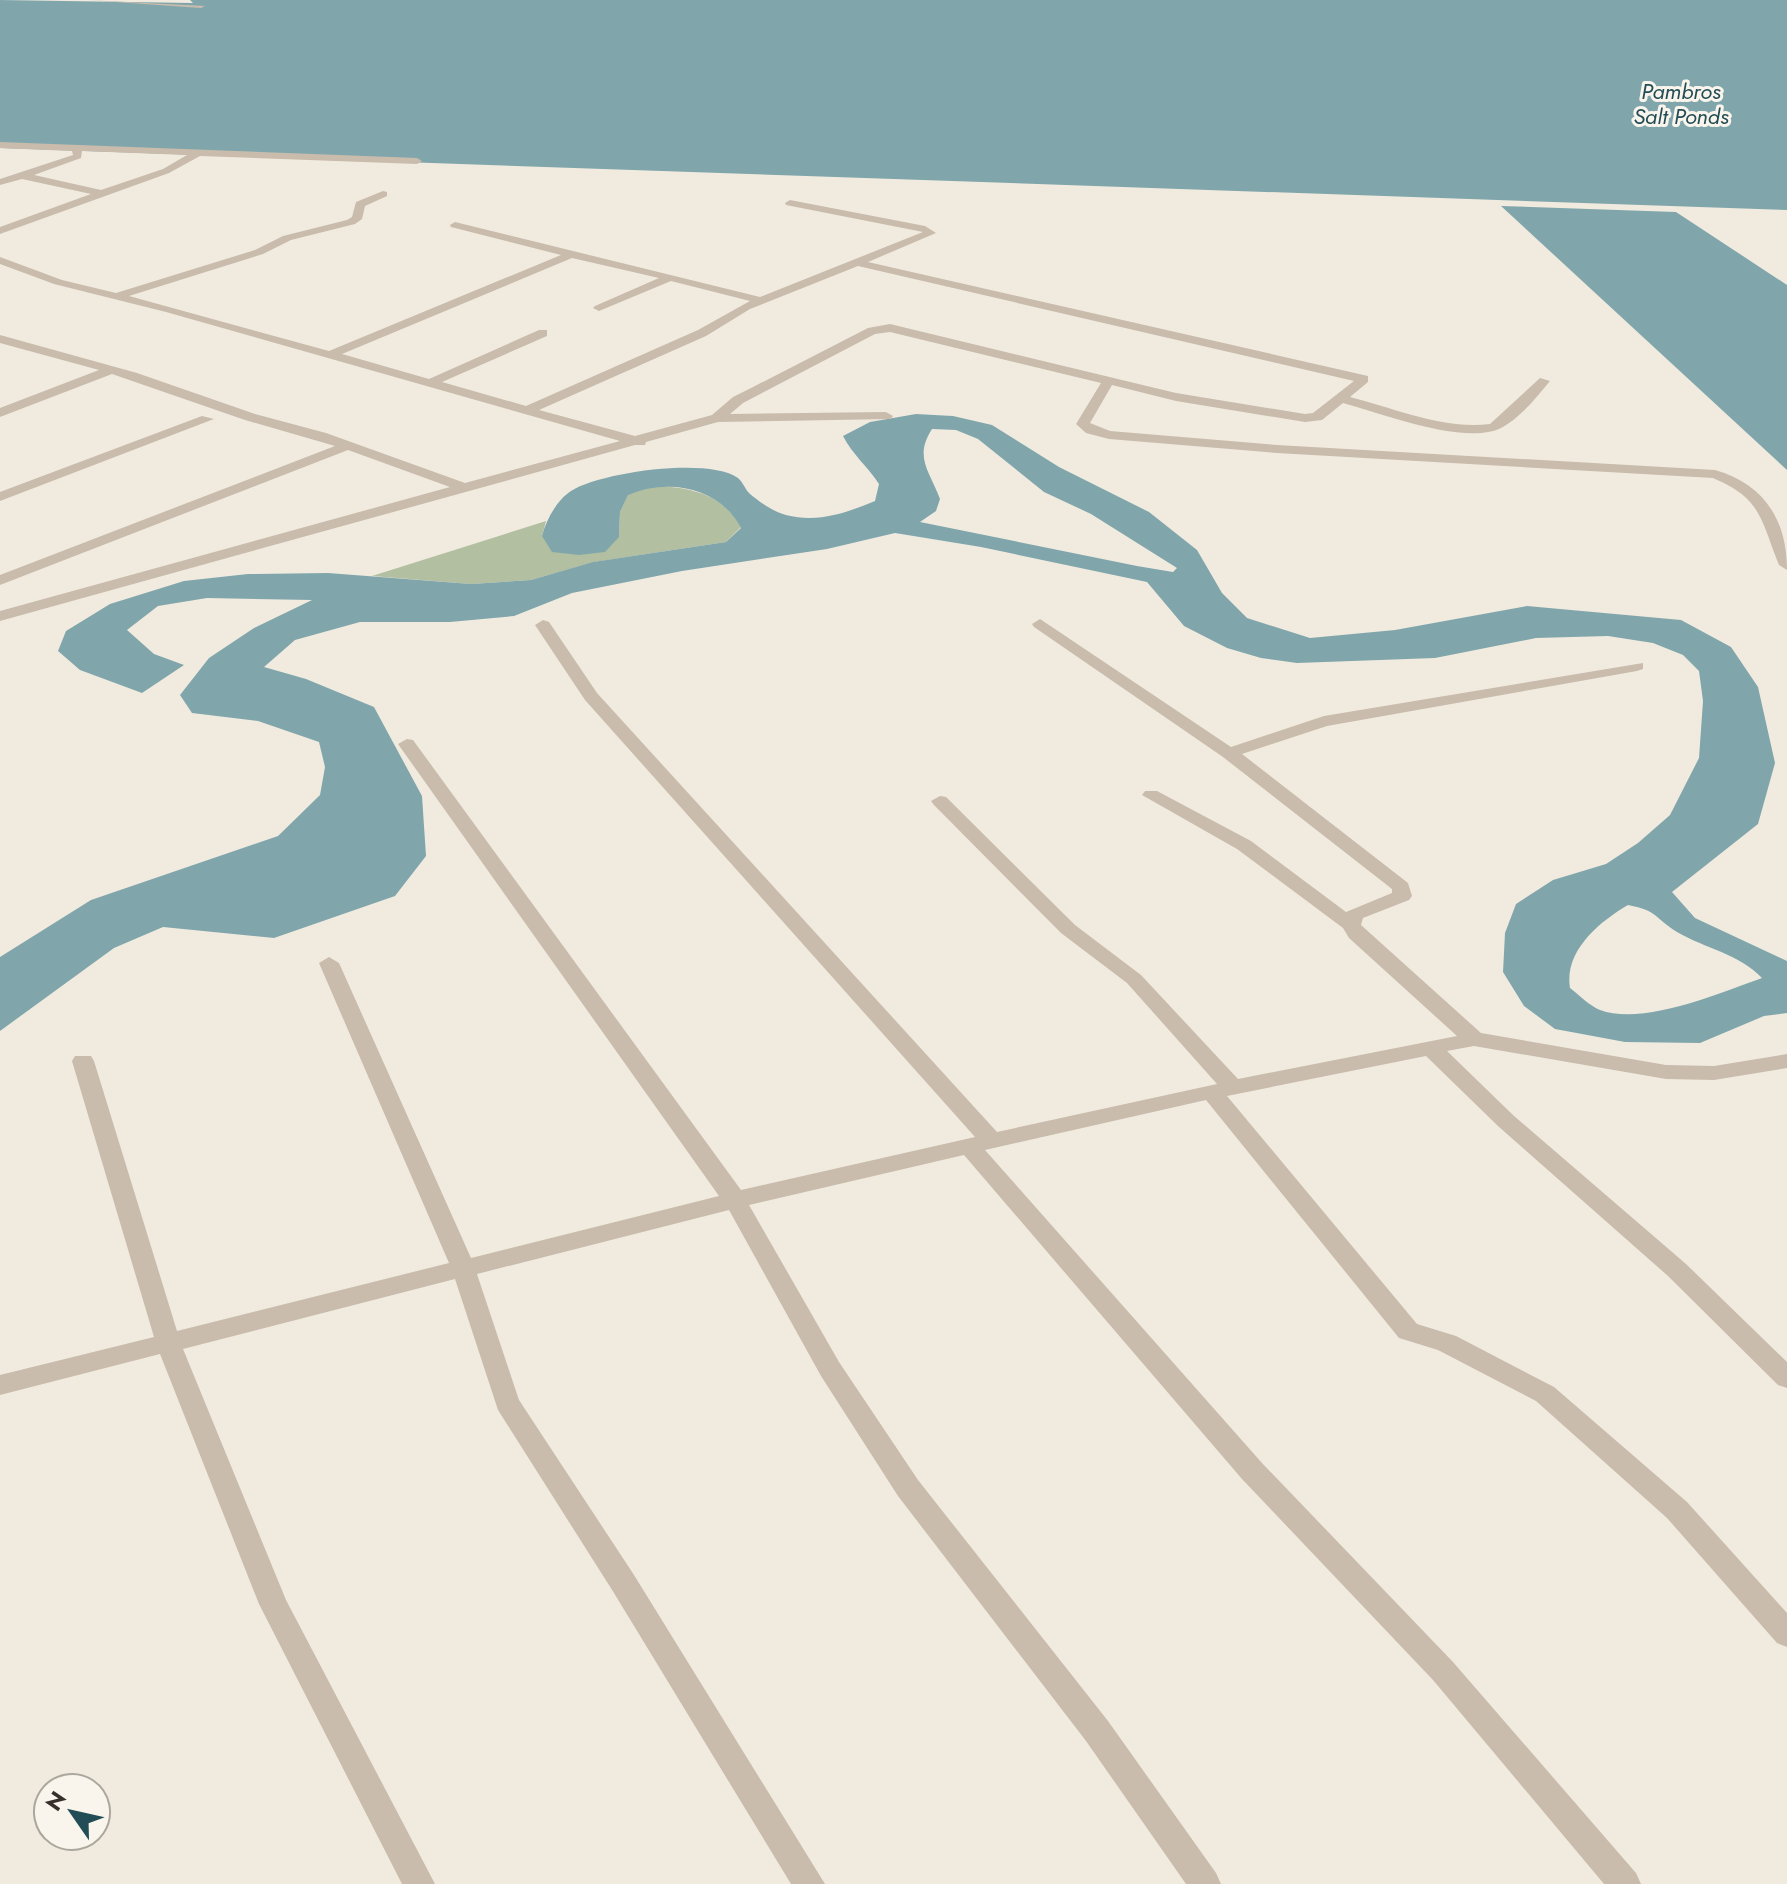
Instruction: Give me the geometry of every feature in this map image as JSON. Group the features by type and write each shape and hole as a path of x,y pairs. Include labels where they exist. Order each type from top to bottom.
{"street":[{"path":"91,0 201,6"},
{"path":"0,145 417,161"},
{"path":"0,182 68,162 78,156 76,148"},
{"path":"0,231 166,171 201,151"},
{"path":"24,176 102,193"},
{"path":"115,297 259,252 287,238 351,222 357,219 360,204 383,194"},
{"path":"525,411 702,333 761,301 931,233 925,229 790,203"},
{"path":"455,225 568,256 589,257 761,301"},
{"path":"327,356 568,256"},
{"path":"0,260 58,282 196,317 640,442"},
{"path":"717,418 738,400 884,328 1176,397 1305,418 1317,417 1363,378 858,263"},
{"path":"599,308 672,277"},
{"path":"428,384 543,333"},
{"path":"3,342 133,376 250,417 349,445 468,489"},
{"path":"0,413 109,371"},
{"path":"1340,398 1451,426 1484,428 1494,427 1544,381"},
{"path":"1108,382 1083,424 1091,430 1109,435 1277,449 1715,474 1736,483 1760,500 1787,565"},
{"path":"0,616 640,442 717,418 886,416"},
{"path":"0,497 207,419"},
{"path":"0,580 349,445"},
{"path":"1040,624 1229,753 1401,887 1402,896 1354,915 1351,925"},
{"path":"543,625 591,696 981,1144 1252,1471 1443,1671 1625,1884"},
{"path":"1229,753 1324,721 1637,666"},
{"path":"407,744 735,1200 830,1369 908,1488 1097,1731 1205,1884"},
{"path":"1151,795 1244,845 1351,925 1356,934 1474,1039"},
{"path":"940,801 1068,929 1134,979 1408,1331 1447,1343 1545,1394 1677,1510 1787,1634"},
{"path":"329,963 464,1270 507,1403 624,1584 809,1884"},
{"path":"0,1385 169,1345 735,1200 1223,1091 1474,1039 1666,1072 1714,1073 1787,1061"},
{"path":"1431,1048 1506,1121 1677,1270 1787,1378"},
{"path":"83,1061 169,1345 273,1604 419,1884"}],"green space":[{"path":"648,486 675,487 701,493 724,506 741,527 726,542 594,562 531,580 471,584 372,576 546,521 542,536 619,537 620,512 628,494"}],"water":[{"name":"Pambros Salt Ponds","path":"0,0 193,3 190,0 1787,0 1787,210 0,148"},
{"path":"1501,206 1676,212 1787,285 1787,470"},
{"path":"916,414 953,416 992,425 1059,467 1149,512 1197,550 1222,593 1247,618 1310,638 1395,630 1527,606 1681,620 1731,647 1758,687 1775,763 1758,824 1672,892 1695,918 1787,961 1787,1013 1764,1016 1700,1043 1625,1042 1555,1029 1524,1006 1503,972 1505,933 1516,904 1553,880 1606,864 1638,843 1670,815 1699,758 1703,701 1699,671 1683,655 1653,643 1608,636 1536,638 1435,658 1297,663 1261,658 1227,648 1184,626 1147,582 981,547 895,533 827,549 682,571 572,593 514,616 450,622 360,622 295,640 264,667 306,679 374,707 422,796 426,856 395,896 274,938 163,927 114,948 0,1031 0,957 91,900 278,836 320,795 325,767 319,742 258,721 192,713 180,695 209,658 254,628 312,600 207,598 158,606 127,630 154,654 184,665 142,693 80,670 58,651 66,631 110,604 184,581 248,574 328,573 471,584 531,580 593,562 726,542 741,528 720,503 706,495 691,489 659,487 628,495 620,512 619,537 605,552 579,555 552,552 542,536 549,517 561,500 586,484 629,473 704,468 738,478 753,496 781,514 809,518 843,513 875,501 879,484 843,436 870,422","holes":["932,429 956,430 978,439 1044,492 1091,514 1177,568 1173,572 1137,566 920,522 936,511 940,499 924,456","1628,905 1651,912 1677,932 1732,957 1762,978 1659,1011 1618,1014 1596,1008 1570,988 1572,962 1595,929"]}]}
